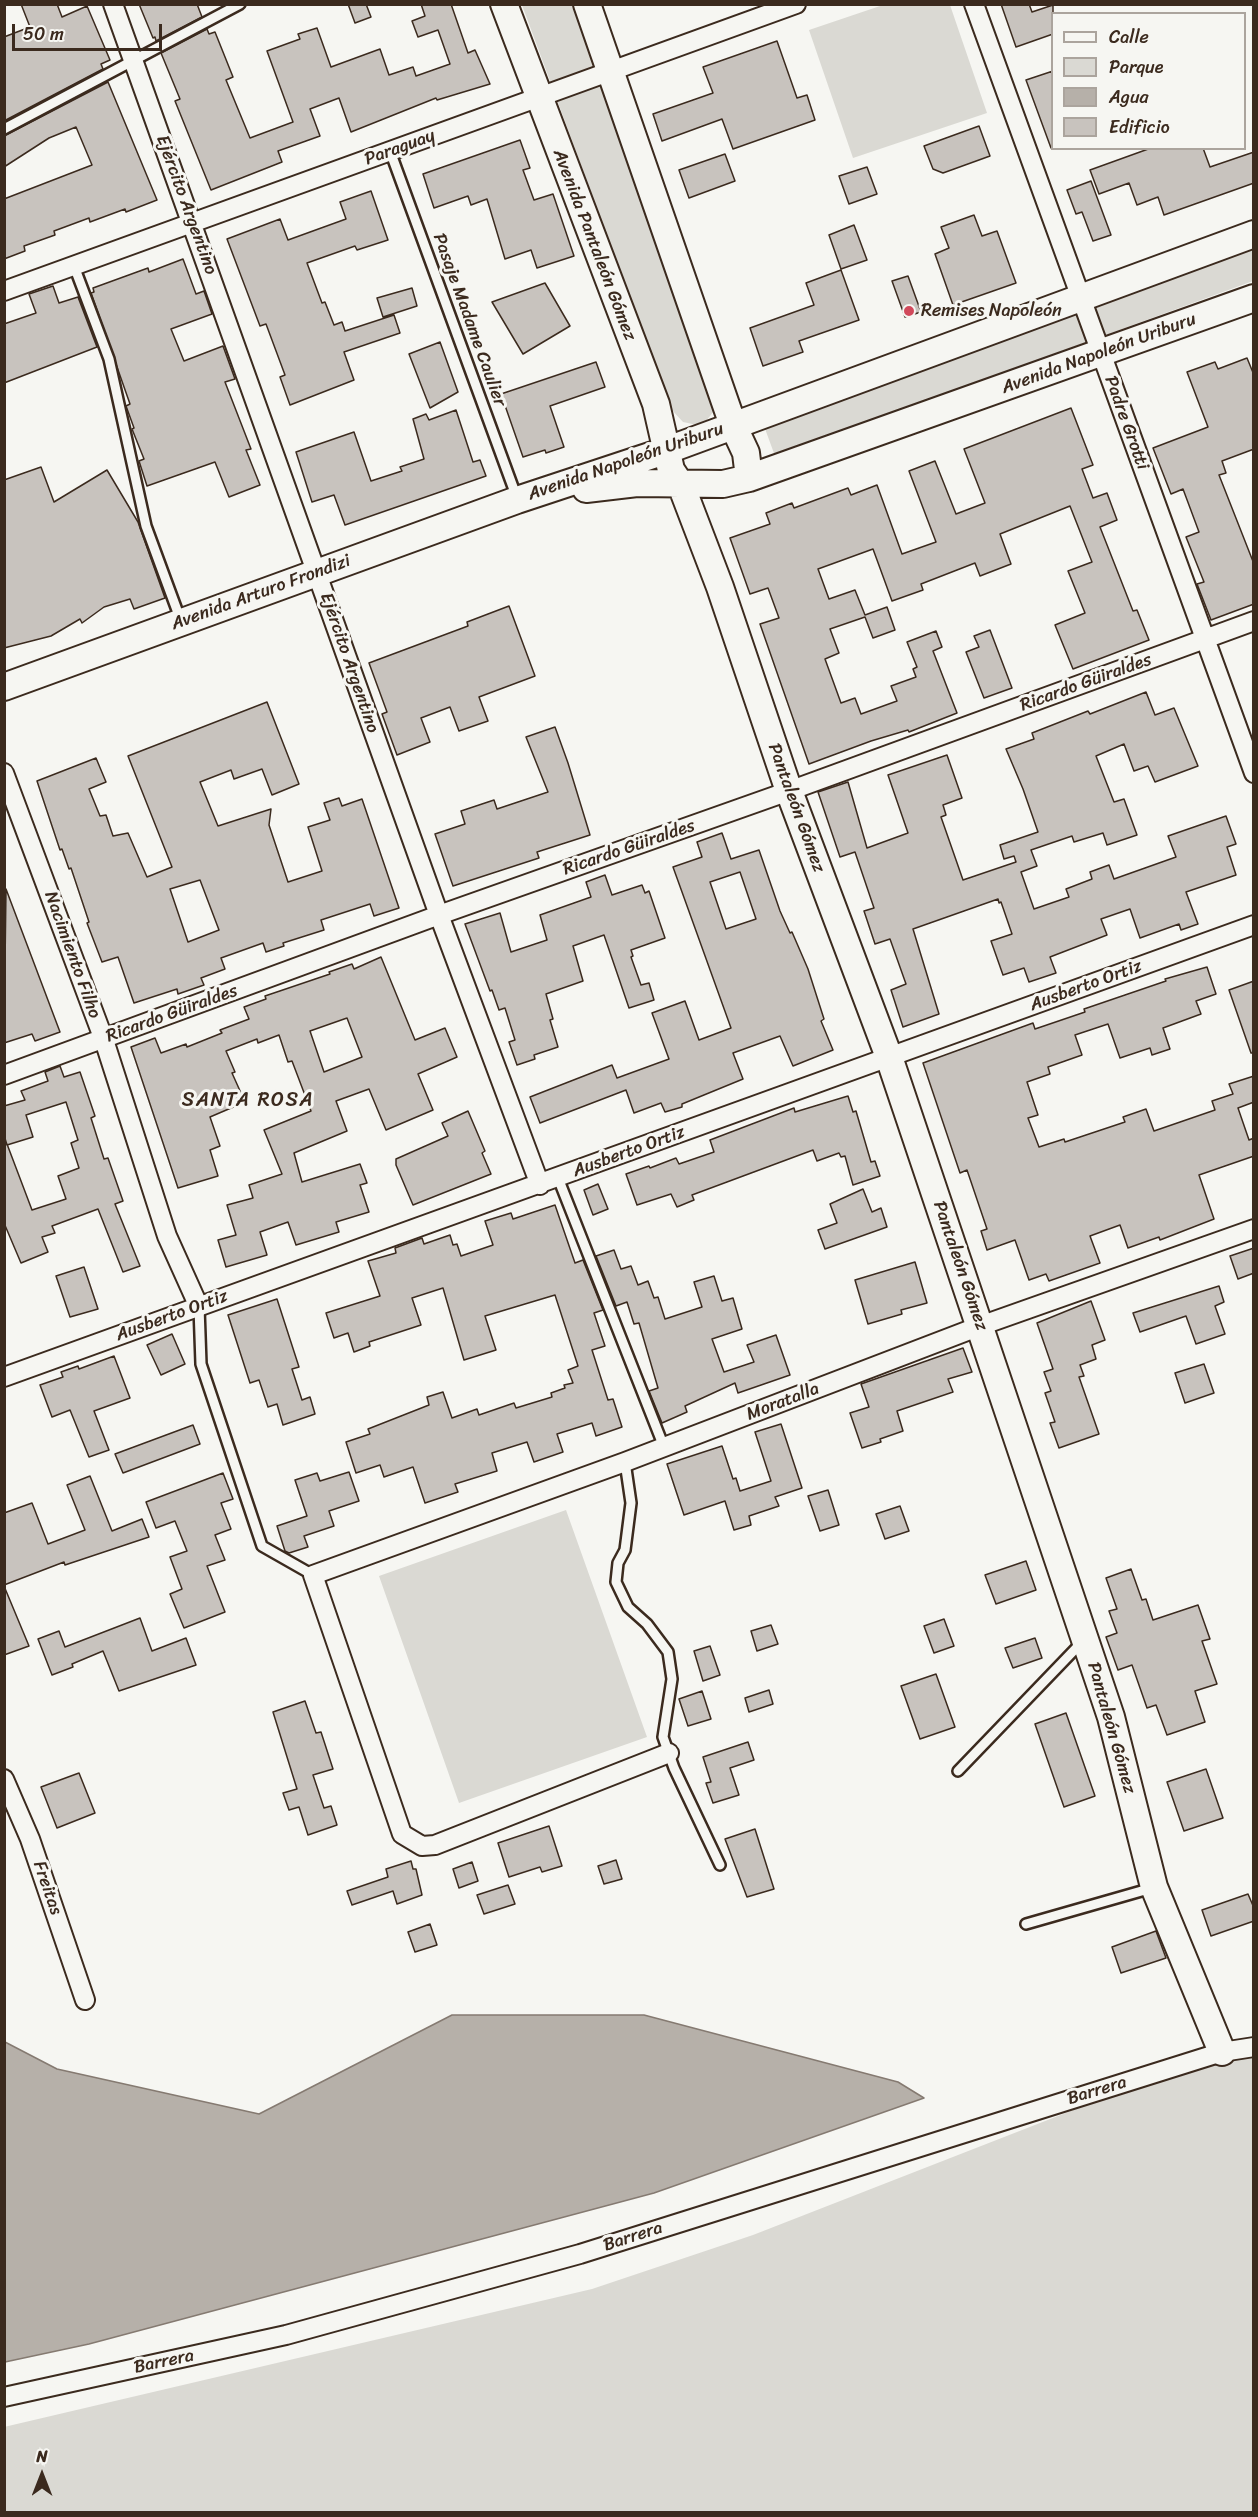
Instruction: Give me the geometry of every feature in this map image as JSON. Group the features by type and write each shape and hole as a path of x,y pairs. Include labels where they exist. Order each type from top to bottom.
{"main road":[{"name":"Avenida Pantaleón Gómez","path":"504,4 656,404 665,451 671,470 681,485"},
{"path":"587,4 733,425 746,453 749,478"},
{"name":"Avenida Napoleón Uriburu","path":"518,500 665,451 1254,234"},
{"name":"Avenida Napoleón Uriburu","path":"518,500 637,483 723,484 749,478 1254,298"},
{"name":"Pantaleón Gómez","path":"681,485 720,587 789,791 889,1057 980,1326 1111,1717 1154,1887 1222,2052"},
{"name":"Avenida Arturo Frondizi","path":"4,687 518,500"}],"street":[{"name":"Ejército Argentino","path":"113,4 439,915 540,1185"},
{"name":"Paraguay","path":"4,291 796,4"},
{"name":"Padre Grotti","path":"974,4 1254,773"},
{"name":"Ricardo Güiraldes","path":"4,1075 439,915 789,791 1254,621"},
{"name":"Nacimiento Filho","path":"4,773 104,1040 167,1236 199,1306"},
{"name":"Ausberto Ortiz","path":"4,1377 1254,925"},
{"name":"Moratalla","path":"313,1575 625,1462 980,1326 1254,1228"},
{"path":"313,1575 402,1834 422,1846 435,1845 669,1753"},
{"name":"Freitas","path":"4,1779 30,1839 85,2000"},
{"name":"Barrera","path":"4,2397 286,2335 580,2254 1222,2052 1254,2047"}],"lane":[{"path":"4,129 133,59 215,20 240,4"},
{"name":"Pasaje Madame Caulier","path":"390,151 518,500"},
{"path":"74,266 109,358 146,526 182,621"},
{"path":"558,1178 664,1447"},
{"path":"199,1306 201,1364 262,1546 313,1575"},
{"path":"625,1462 632,1503 625,1550 618,1563 616,1582 628,1607 647,1624 668,1652 672,1679 663,1737 720,1865"},
{"path":"958,1771 1085,1640"},
{"path":"1026,1924 1154,1887"}],"green space":[{"path":"522,5 573,5 716,394 714,411 702,426 683,422 671,409"},
{"path":"883,5 950,5 987,113 853,158 809,30"},
{"path":"1253,246 1253,281 775,456 764,426"},
{"path":"566,1510 647,1737 459,1803 379,1576"},
{"path":"1222,2052 1253,2052 1253,2512 5,2512 4,2427 592,2289 753,2235"}],"water":[{"path":"452,2015 644,2015 898,2082 924,2098 654,2193 89,2344 5,2362 5,2042 57,2069 259,2114"}],"building":[{"path":"21,4 57,4 62,17 87,6 110,60 101,64 103,69 4,121 4,37 30,27"},
{"path":"139,4 197,4 202,17 156,41"},
{"path":"348,4 366,4 371,17 355,23"},
{"path":"421,4 451,4 468,53 475,50 490,84 437,100 436,98 351,132 339,98 310,109 320,136 278,151 282,162 211,190 175,101 180,99 161,53 207,29 209,34 215,32 233,77 226,80 250,138 293,122 267,51 300,39 298,34 317,28 331,67 380,49 389,75 413,67 416,76 450,64 438,30 418,37 412,21 425,16"},
{"path":"1001,4 1029,4 1032,12 1053,5 1051,35 1016,47"},
{"path":"777,41 797,98 807,95 815,120 733,149 722,119 662,141 653,114 713,93 703,67"},
{"path":"1051,72 1051,148 1026,80"},
{"path":"108,82 157,200 126,212 125,209 90,222 89,218 54,231 55,235 24,246 25,251 4,259 4,199 92,165 76,127 49,138 4,167 4,136"},
{"path":"979,126 990,156 943,173 933,169 924,146"},
{"path":"520,140 530,168 523,170 534,200 553,194 574,256 537,268 531,250 505,259 487,199 471,205 468,196 434,208 423,174"},
{"path":"1145,150 1204,150 1210,167 1254,152 1254,183 1164,215 1158,197 1137,205 1129,183 1099,194 1090,170"},
{"path":"725,154 735,181 689,198 679,170"},
{"path":"867,167 877,194 849,204 839,176"},
{"path":"1091,181 1111,235 1093,241 1082,212 1076,214 1067,190"},
{"path":"371,191 388,240 357,250 355,246 307,263 322,303 325,302 334,325 342,322 345,331 394,315 400,333 344,352 354,380 290,405 280,377 285,375 266,324 260,326 227,239 280,219 288,240 346,219 340,202"},
{"path":"974,215 982,236 997,231 1016,283 953,305 935,254 949,248 941,227"},
{"path":"854,225 867,260 841,269 829,235"},
{"path":"183,259 196,294 204,291 212,314 171,329 184,361 223,346 235,379 225,382 251,449 246,450 260,485 229,497 215,462 147,486 139,461 144,459 126,406 130,404 91,293 94,292 93,288 148,268 149,272"},
{"path":"841,270 859,320 799,341 803,352 763,366 750,328 814,305 806,283"},
{"path":"908,276 921,312 905,317 892,281"},
{"path":"545,283 570,326 523,354 492,302"},
{"path":"53,286 59,303 78,297 97,347 4,383 4,324 36,313 29,294"},
{"path":"412,288 417,306 383,317 377,298"},
{"path":"440,342 458,392 430,408 409,354"},
{"path":"1247,358 1254,375 1254,449 1222,461 1226,473 1219,475 1254,564 1254,604 1211,620 1197,584 1204,582 1186,537 1199,532 1183,489 1171,494 1153,448 1208,427 1187,372 1215,362 1218,369"},
{"path":"596,362 605,387 550,406 564,447 523,457 501,394"},
{"path":"1071,408 1093,465 1082,469 1093,498 1107,493 1117,520 1100,527 1133,611 1137,610 1149,640 1073,669 1055,625 1085,613 1068,571 1092,562 1070,506 1000,534 1011,564 980,576 975,563 921,584 923,590 892,601 873,549 818,569 829,599 855,590 865,615 887,607 895,630 873,638 865,617 830,629 839,653 825,659 841,703 855,698 861,714 897,701 891,686 916,677 913,669 917,667 907,642 936,631 942,647 933,651 957,713 909,732 908,730 871,741 809,764 760,624 779,618 768,588 750,594 730,538 770,524 766,513 792,503 794,508 848,488 851,495 877,485 902,554 936,542 909,471 935,461 956,514 985,503 964,449"},
{"path":"456,410 473,462 480,460 486,476 345,525 334,495 312,502 296,452 354,432 371,481 402,471 400,467 424,459 413,419 426,414 429,420"},
{"path":"41,467 54,502 107,470 138,522 165,598 134,609 130,599 104,607 82,623 80,619 51,636 4,648 4,480"},
{"path":"509,606 535,676 479,697 488,721 459,731 450,707 421,718 430,742 397,755 382,714 387,712 369,663 468,626 467,622"},
{"path":"990,630 1012,688 984,698 966,652 979,647 974,636"},
{"path":"1146,692 1155,715 1174,708 1198,766 1155,782 1148,766 1134,771 1124,744 1096,756 1114,802 1124,799 1137,835 1107,845 1103,833 1074,842 1072,836 1031,850 1037,866 1021,872 1034,909 1069,897 1066,889 1092,879 1090,872 1109,865 1114,879 1176,857 1168,836 1226,816 1236,844 1227,847 1236,875 1186,892 1198,924 1181,930 1179,924 1140,938 1130,909 1101,919 1107,935 1050,957 1056,973 1029,982 1024,968 1003,975 991,941 1012,934 998,899 913,929 939,1014 903,1027 891,990 906,984 890,939 875,944 864,911 874,908 855,852 840,857 818,792 848,782 867,848 908,833 888,775 947,755 962,798 943,805 946,815 941,817 963,880 1016,862 1014,856 1004,859 1000,845 1038,832 1006,749 1034,739 1032,733"},
{"path":"267,702 299,784 272,795 262,769 234,779 231,770 200,782 218,826 271,809 269,825 288,882 322,871 308,827 330,820 324,803 339,798 342,806 362,799 399,908 374,916 370,904 321,920 324,930 283,943 284,946 266,952 263,943 221,958 225,969 201,978 204,985 178,994 177,989 134,1003 118,957 102,962 87,923 89,922 71,868 69,869 62,849 60,850 37,781 96,758 106,782 89,789 100,816 106,815 113,836 128,833 147,877 172,867 128,756","holes":["200,880 219,930 188,942 170,889"]},
{"path":"555,727 590,835 537,852 539,858 453,886 435,834 465,824 461,811 494,800 497,809 548,792 526,737"},
{"path":"722,833 731,859 759,850 780,911 808,969 824,1019 821,1021 833,1050 793,1066 780,1036 733,1053 743,1079 682,1104 682,1107 665,1112 661,1103 634,1113 626,1090 540,1123 530,1097 612,1065 617,1078 669,1059 652,1013 685,1001 699,1040 731,1028 673,867 702,857 697,842","holes":["740,872 756,919 726,929 710,882"]},
{"path":"605,875 612,895 642,885 645,893 649,891 665,938 631,950 633,956 631,957 641,985 649,983 654,1000 629,1008 604,935 573,946 583,981 546,994 553,1019 550,1020 558,1047 534,1055 535,1059 517,1065 509,1042 515,1040 505,1008 499,1010 465,924 500,913 511,952 547,940 540,915 591,897 586,882"},
{"path":"6,889 60,1032 35,1041 32,1034 4,1043"},
{"path":"381,957 415,1040 445,1028 457,1057 418,1074 433,1110 386,1130 369,1089 336,1101 347,1131 294,1153 302,1182 360,1164 367,1183 360,1185 369,1212 336,1222 339,1232 296,1245 288,1222 260,1232 267,1255 226,1267 218,1240 236,1235 227,1205 253,1198 249,1185 282,1174 264,1130 311,1111 292,1061 288,1062 279,1035 258,1043 257,1039 226,1051 235,1072 232,1073 245,1102 210,1117 220,1146 210,1150 218,1176 178,1188 131,1047 155,1038 161,1053 186,1044 187,1047 222,1033 220,1030 249,1019 244,1007 266,999 265,996 352,964 354,969","holes":["347,1018 362,1057 324,1072 310,1031"]},
{"path":"1207,967 1216,994 1196,1001 1201,1014 1163,1028 1170,1049 1152,1055 1150,1048 1120,1058 1108,1024 1075,1035 1082,1055 1048,1067 1050,1074 1027,1082 1038,1115 1028,1118 1039,1147 1064,1139 1065,1142 1125,1122 1123,1117 1146,1109 1154,1131 1215,1110 1212,1101 1233,1094 1229,1084 1254,1076 1254,1102 1238,1108 1249,1140 1254,1138 1254,1156 1199,1175 1214,1219 1160,1240 1159,1237 1128,1248 1120,1225 1090,1236 1100,1263 1049,1281 1046,1274 1029,1280 1015,1240 987,1250 981,1231 987,1229 967,1170 960,1173 923,1063 1033,1023 1035,1029 1085,1012 1084,1009 1166,981 1165,979"},
{"path":"1254,981 1254,1053 1251,1053 1229,990"},
{"path":"60,1066 64,1077 80,1072 95,1116 91,1118 104,1159 108,1158 123,1201 115,1204 140,1266 123,1272 98,1209 52,1226 55,1233 42,1237 48,1252 21,1263 4,1223 4,1144 7,1144 4,1135 4,1106 25,1100 21,1091 48,1081 45,1072","holes":["66,1102 78,1140 71,1143 79,1168 58,1176 66,1199 32,1210 7,1145 33,1137 26,1115"]},
{"path":"848,1096 853,1112 856,1111 871,1162 875,1161 880,1176 853,1185 845,1156 841,1157 839,1153 817,1161 813,1150 692,1195 694,1200 677,1207 671,1194 637,1205 626,1174 676,1158 679,1164 714,1152 710,1140 794,1108 795,1112"},
{"path":"468,1111 485,1151 482,1153 491,1174 413,1205 396,1165 396,1159 448,1136 442,1123"},
{"path":"598,1184 608,1209 593,1215 584,1190"},
{"path":"863,1189 872,1212 881,1208 887,1227 825,1249 818,1230 837,1223 830,1204"},
{"path":"555,1205 575,1263 583,1260 603,1310 594,1313 605,1346 592,1350 608,1400 613,1399 622,1427 596,1436 592,1423 557,1434 563,1452 534,1462 527,1442 492,1453 497,1471 455,1484 458,1492 425,1503 413,1467 384,1477 380,1465 356,1473 346,1442 370,1434 368,1429 429,1405 427,1397 443,1392 452,1418 477,1409 479,1415 514,1403 516,1408 552,1397 551,1393 565,1388 564,1385 573,1383 568,1370 578,1366 555,1295 485,1316 496,1350 464,1360 443,1288 412,1298 421,1325 369,1342 370,1346 354,1352 348,1333 334,1338 326,1313 380,1296 368,1261 396,1253 395,1248 422,1238 424,1244 450,1235 453,1245 457,1244 461,1256 493,1245 485,1221 511,1213 513,1219"},
{"path":"1254,1248 1254,1273 1238,1279 1230,1256"},
{"path":"614,1250 621,1269 631,1266 638,1285 648,1281 654,1298 658,1297 665,1319 702,1307 694,1282 714,1276 722,1301 733,1298 742,1329 712,1339 724,1372 754,1362 747,1345 776,1335 790,1375 738,1393 735,1383 685,1406 687,1412 662,1423 649,1391 658,1388 639,1323 634,1324 627,1302 616,1306 596,1256"},
{"path":"915,1262 927,1303 901,1310 902,1314 868,1324 855,1280"},
{"path":"84,1267 98,1309 70,1317 56,1276"},
{"path":"1219,1286 1224,1302 1215,1306 1225,1334 1196,1344 1186,1316 1140,1332 1133,1313"},
{"path":"277,1299 299,1367 292,1369 302,1400 310,1397 315,1414 283,1425 277,1404 268,1407 259,1380 250,1383 228,1315"},
{"path":"1091,1301 1105,1340 1092,1345 1096,1359 1080,1365 1084,1376 1079,1377 1099,1434 1059,1448 1050,1423 1055,1422 1045,1393 1051,1391 1044,1372 1053,1369 1037,1323"},
{"path":"172,1334 185,1364 161,1375 147,1345"},
{"path":"963,1348 972,1372 948,1379 953,1392 897,1411 903,1431 862,1448 850,1413 869,1407 861,1384"},
{"path":"114,1356 130,1398 94,1411 109,1450 89,1457 70,1410 52,1417 40,1385 63,1377 61,1372 78,1366 79,1369"},
{"path":"1204,1364 1214,1393 1185,1403 1175,1373"},
{"path":"781,1424 802,1488 775,1497 779,1506 749,1516 751,1525 734,1530 725,1501 684,1515 667,1464 722,1446 733,1479 736,1478 740,1491 771,1481 755,1432"},
{"path":"193,1425 200,1444 123,1473 115,1454"},
{"path":"349,1472 359,1501 329,1511 334,1526 304,1536 308,1547 289,1553 285,1551 277,1526 307,1516 295,1480 317,1473 320,1481"},
{"path":"223,1473 233,1499 221,1503 231,1529 215,1535 225,1560 207,1566 225,1612 184,1628 170,1594 182,1589 170,1557 187,1551 175,1521 156,1528 146,1502"},
{"path":"90,1476 112,1531 142,1519 149,1537 65,1565 64,1562 4,1585 4,1513 32,1503 48,1544 85,1530 67,1485"},
{"path":"828,1490 839,1525 820,1531 808,1496"},
{"path":"900,1506 909,1531 885,1539 876,1514"},
{"path":"1026,1561 1036,1590 996,1604 985,1575"},
{"path":"1131,1569 1142,1600 1146,1599 1153,1620 1198,1605 1210,1639 1202,1641 1217,1684 1195,1691 1205,1722 1167,1735 1156,1705 1147,1708 1132,1665 1118,1670 1106,1637 1117,1633 1109,1611 1117,1609 1106,1578"},
{"path":"4,1586 29,1646 4,1655"},
{"path":"140,1618 152,1651 186,1638 196,1665 119,1691 103,1651 52,1675 38,1639 59,1631 65,1647"},
{"path":"944,1619 954,1646 934,1653 924,1626"},
{"path":"771,1625 778,1644 757,1651 751,1631"},
{"path":"1035,1638 1042,1658 1013,1668 1005,1648"},
{"path":"710,1646 720,1675 703,1681 694,1651"},
{"path":"936,1674 955,1727 920,1739 901,1686"},
{"path":"769,1690 773,1704 749,1712 745,1698"},
{"path":"702,1691 711,1719 688,1726 679,1699"},
{"path":"305,1701 316,1733 321,1732 333,1769 313,1775 324,1808 331,1806 337,1825 308,1835 299,1807 289,1810 283,1793 297,1789 273,1712"},
{"path":"1066,1713 1095,1796 1064,1807 1035,1724"},
{"path":"748,1742 754,1760 730,1768 739,1795 713,1803 706,1783 711,1782 703,1757"},
{"path":"1206,1769 1223,1818 1184,1831 1167,1782"},
{"path":"79,1773 95,1813 57,1828 41,1787"},
{"path":"549,1826 562,1866 542,1872 540,1867 509,1877 498,1843"},
{"path":"755,1829 774,1889 747,1897 725,1839"},
{"path":"616,1860 622,1879 604,1884 598,1866"},
{"path":"411,1861 413,1869 416,1869 422,1895 397,1904 393,1891 352,1905 347,1891 388,1877 386,1869"},
{"path":"472,1862 478,1881 459,1888 453,1869"},
{"path":"508,1885 515,1904 484,1914 477,1895"},
{"path":"1248,1894 1254,1908 1254,1921 1211,1936 1202,1910"},
{"path":"430,1924 437,1945 415,1952 408,1932"},
{"path":"1156,1931 1166,1958 1121,1973 1112,1947"}],"place":[{"name":"Remises Napoleón","path":"909,311"}],"district":[{"name":"SANTA ROSA","path":"248,1101"}]}
